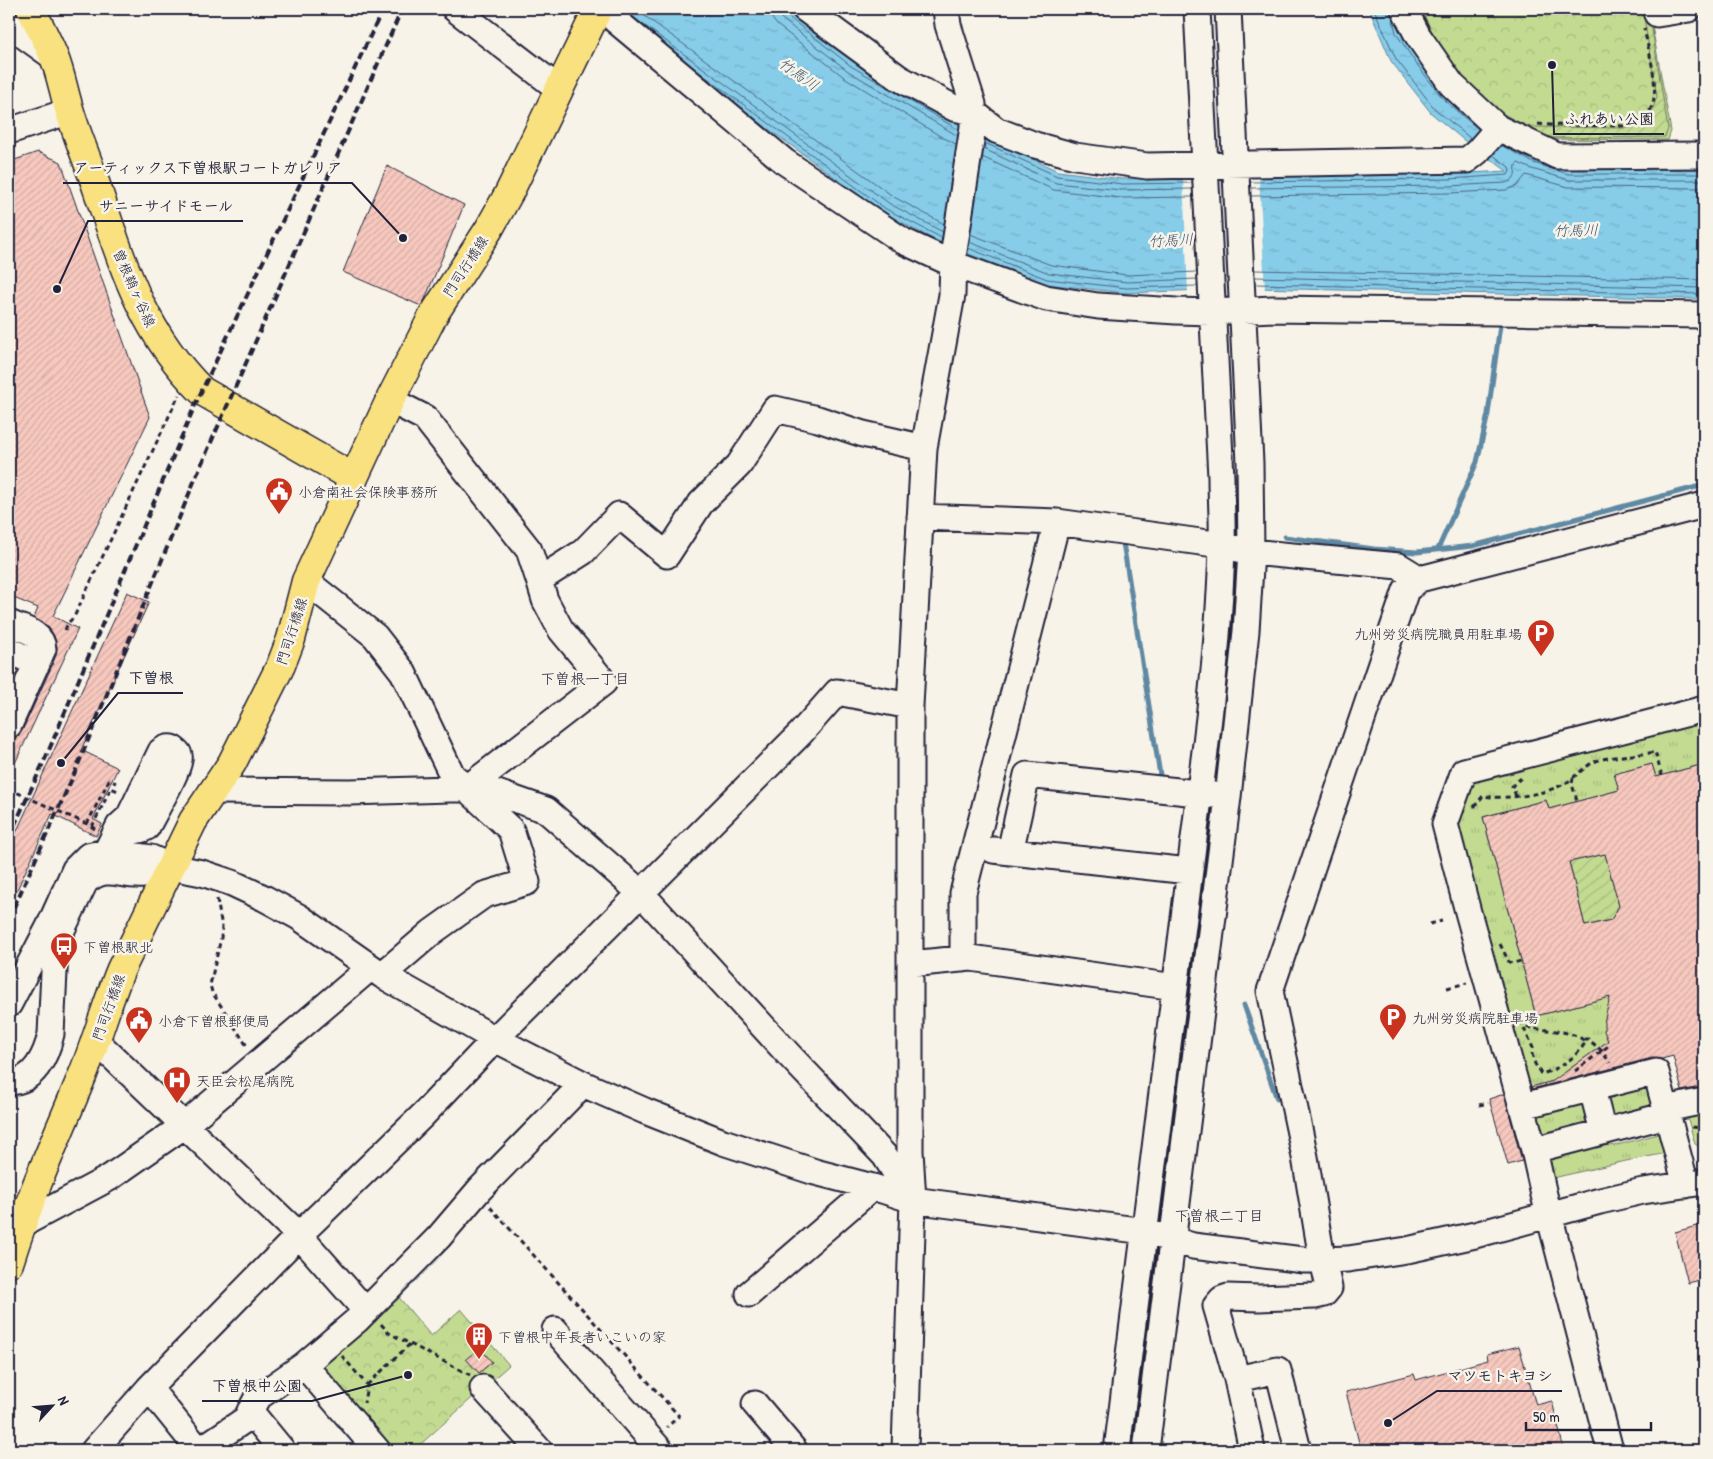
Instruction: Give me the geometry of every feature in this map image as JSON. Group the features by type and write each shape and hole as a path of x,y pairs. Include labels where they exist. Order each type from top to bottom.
{"main road":[{"name":"曽根鞘ヶ谷線","path":"31,9 54,58 121,261 135,295 167,351 183,372 202,390 354,478"},
{"name":"門司行橋線","path":"9,1263 21,1225 96,1041 112,990 121,969 193,821 232,763 281,665 291,639 306,581 390,400 434,314 490,228 509,193 584,37 607,14"}],"street":[{"path":"455,9 559,89"},
{"path":"806,9 899,78 973,119 1034,145 1074,156 1147,166 1205,168 1467,160 1477,152 1498,128"},
{"path":"905,1450 913,1200 910,1151 910,706 924,448 952,296 953,261 973,119 973,104 948,25 946,9"},
{"path":"1117,1450 1215,666 1222,545 1221,478 1197,9"},
{"path":"1146,1450 1228,797 1246,631 1251,552 1250,464 1228,9"},
{"path":"1404,9 1418,36 1452,85 1498,128 1557,156 1704,155"},
{"path":"1650,18 1656,14 1689,9"},
{"path":"607,14 786,162 903,242 1046,298 1098,306 1704,315"},
{"path":"9,24 54,58"},
{"path":"9,131 70,111"},
{"path":"390,400 425,418 529,550 545,600 561,630 604,682 466,789"},
{"path":"539,580 583,552 619,515 667,555 701,503 739,465 775,409 818,419 863,434 924,448"},
{"path":"1252,1450 1237,1379 1216,1306 1218,1302 1228,1297 1259,1298 1324,1294 1329,1288 1305,1157 1270,991 1406,590 1420,579 1704,505"},
{"path":"920,517 1057,522 1222,545 1251,552 1399,566 1420,579"},
{"path":"963,959 963,893 1057,522"},
{"path":"21,1225 108,1178 185,1125 258,1063 376,971 484,895 527,882 511,830 452,775 403,672 376,636 306,581"},
{"path":"9,623 36,635 40,639 43,649 9,725"},
{"path":"9,650 36,664"},
{"path":"94,1450 149,1388 299,1235 423,1115 495,1039 800,734 837,692 910,706"},
{"path":"1610,1450 1523,1106 1517,1091 1445,824 1464,771 1704,709"},
{"path":"1010,852 1027,775 1228,797"},
{"path":"213,791 350,792 483,788 546,810 641,893 789,1055 885,1156 913,1200"},
{"path":"113,853 119,850 122,836 133,824"},
{"path":"974,848 1190,871"},
{"path":"9,1004 49,927 75,869 88,856 113,853 151,858 171,866 202,873 232,883 264,898 299,916 376,971 495,1039 583,1084 645,1111 723,1142 815,1172 873,1187 913,1200 1144,1231 1193,1246 1304,1260 1324,1260 1374,1256 1461,1239 1643,1191 1695,1183 1656,1072 1584,1084 1523,1106"},
{"path":"9,1082 16,1082 30,1076 36,1070 49,1043 51,1034 54,951 58,938 86,882 92,876 105,871 144,875 171,866"},
{"path":"910,964 971,958 1174,987"},
{"path":"96,1041 299,1235 366,1311"},
{"path":"149,1388 200,1450 246,1419 257,1398 304,1365 366,1311 438,1237 476,1193 583,1084"},
{"path":"1584,1084 1603,1132"},
{"path":"1534,1150 1603,1132 1673,1117 1704,1101"},
{"path":"749,1294 873,1187"},
{"path":"555,1330 660,1450"},
{"path":"304,1365 377,1450"},
{"path":"1237,1379 1278,1370 1298,1450"},
{"path":"483,1388 539,1450"},
{"path":"756,1404 794,1450"},
{"path":"250,1411 282,1450"}],"path":[{"path":"1530,122 1550,125 1628,126 1638,122 1648,114 1656,94 1650,18"},
{"path":"65,630 68,623 74,617 181,390"},
{"path":"1472,809 1483,796 1496,798 1542,792 1566,782 1594,762 1655,752 1662,776"},
{"path":"1573,777 1572,784 1577,801"},
{"path":"87,824 108,780 116,783"},
{"path":"92,826 111,788 120,793"},
{"path":"9,789 96,829"},
{"path":"217,895 222,938 210,985 212,992 258,1063"},
{"path":"1430,924 1442,921"},
{"path":"1498,941 1509,962 1521,961"},
{"path":"1447,988 1458,985"},
{"path":"1519,1018 1534,1048 1532,1054 1540,1074 1556,1069 1571,1058 1582,1048 1585,1043 1584,1039"},
{"path":"1524,1027 1569,1033 1588,1039 1602,1051 1616,1068"},
{"path":"1584,1084 1575,1071 1611,1044"},
{"path":"1479,1105 1488,1103"},
{"path":"1673,1117 1704,1128"},
{"path":"476,1193 679,1416"},
{"path":"366,1311 373,1314 389,1333 472,1376 483,1388"},
{"path":"364,1404 367,1385 410,1344"},
{"path":"336,1349 367,1385"}],"green space":[{"path":"1410,9 1649,9 1671,131 1668,140 1538,139 1481,104"},
{"path":"1413,9 1422,9 1439,45 1465,80 1496,109 1513,120 1531,127 1628,128 1640,123 1651,114 1657,97 1643,12 1649,11 1668,129 1665,137 1540,138 1523,132 1465,88"},
{"path":"1697,719 1704,744 1704,764 1656,777 1652,764 1615,774 1619,790 1549,809 1545,800 1483,817 1536,1016 1613,996 1605,1023 1608,1041 1563,1074 1565,1078 1524,1089 1453,820 1465,783"},
{"path":"1605,854 1619,906 1611,920 1585,926 1569,862"},
{"path":"1644,1084 1649,1087 1651,1103 1648,1106 1609,1116 1600,1097"},
{"path":"1586,1100 1590,1121 1541,1133 1536,1115"},
{"path":"1704,1111 1704,1148 1701,1148 1695,1144 1686,1112"},
{"path":"1661,1134 1667,1153 1553,1178 1548,1164 1551,1157 1600,1142 1614,1146"},
{"path":"392,1289 431,1336 461,1309 509,1365 414,1450 384,1450 310,1366"}],"water":[{"name":"竹馬川","path":"603,9 786,9 854,62 950,120 1058,171 1122,179 1449,174 1507,171 1466,142 1431,113 1391,61 1369,9 1395,9 1401,30 1419,59 1536,159 1569,169 1704,169 1704,299 1255,288 1126,293 1046,284 940,243 884,213"}],"pier":[{"path":"1259,174 1265,291 1188,294 1183,177"}],"building":[{"path":"38,152 61,162 150,417 53,616 78,629 9,776 9,739 17,737 22,731 50,670 57,647 54,636 49,628 34,618 38,608 9,596 9,162"},
{"path":"387,166 464,205 421,306 343,272"},
{"path":"127,592 149,602 81,750 118,768 93,819 102,824 96,836 52,814 9,907 9,848"},
{"path":"1652,764 1656,777 1704,764 1704,1086 1682,1091 1673,1056 1662,1059 1652,1058 1532,1089 1531,1087 1553,1081 1608,1041 1604,1031 1604,1023 1610,997 1536,1016 1483,817 1546,800 1549,809 1619,790 1614,774","holes":["1605,854 1619,906 1611,920 1585,926 1569,862"]},
{"path":"1504,1094 1522,1161 1508,1165 1489,1099"},
{"path":"1704,1224 1704,1279 1688,1283 1675,1232"},
{"path":"1519,1346 1536,1405 1552,1401 1564,1450 1361,1450 1346,1392 1414,1374 1416,1380 1488,1360 1487,1354"},
{"name":"下曽根中年長者いこいの家","path":"480,1348 492,1362 479,1373 466,1359"}],"waterway":[{"path":"1438,549 1477,462 1488,414 1500,325 1503,318"},
{"path":"1285,537 1374,549 1417,552 1473,546 1704,485"},
{"path":"1126,539 1123,543 1160,775"},
{"path":"1244,1005 1277,1099"}],"railway":[{"path":"9,837 46,757 195,405 383,9"},
{"path":"9,918 75,772 198,472 402,9"}],"place":[{"name":"ふれあい公園","path":"1552,65"},
{"name":"アーティックス下曽根駅コートガレリア","path":"403,238"},
{"name":"サニーサイドモール","path":"57,289"},
{"name":"小倉南社会保険事務所","path":"279,515"},
{"name":"九州労災病院職員用駐車場","path":"1541,657"},
{"name":"下曽根","path":"61,763"},
{"name":"下曽根駅北","path":"64,970"},
{"name":"九州労災病院駐車場","path":"1393,1041"},
{"name":"小倉下曽根郵便局","path":"139,1044"},
{"name":"天臣会松尾病院","path":"177,1104"},
{"name":"下曽根中年長者いこいの家","path":"479,1360"},
{"name":"下曽根中公園","path":"408,1375"},
{"name":"マツモトキヨシ","path":"1388,1423"}],"district":[{"name":"下曽根一丁目","path":"585,678"},
{"name":"下曽根二丁目","path":"1219,1215"}]}
